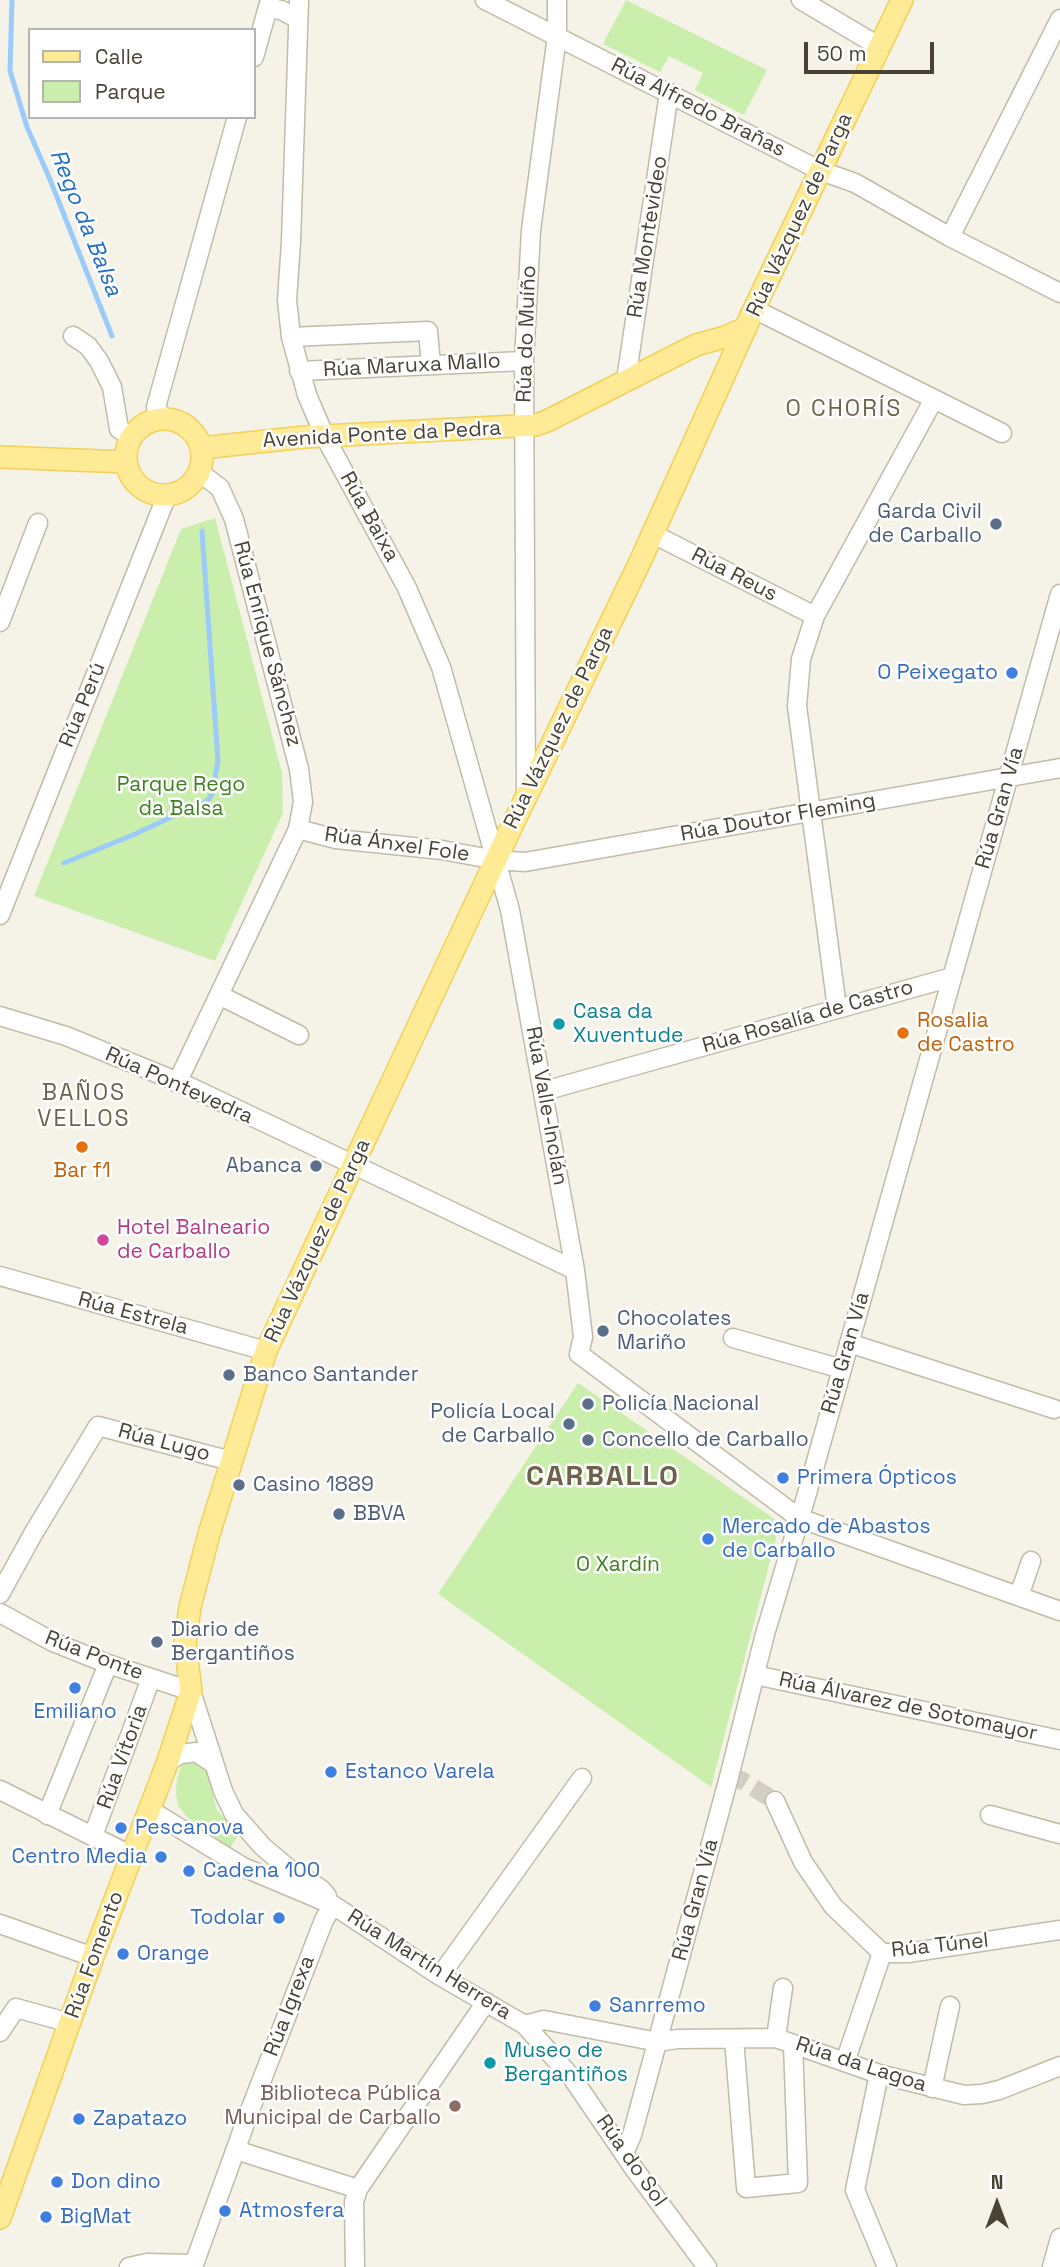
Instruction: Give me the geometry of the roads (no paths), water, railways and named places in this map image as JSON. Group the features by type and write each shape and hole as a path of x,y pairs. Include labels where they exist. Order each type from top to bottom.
{"main road":[{"name":"Rúa Vázquez de Parga","path":"750,319 902,0"},
{"name":"Rúa Vázquez de Parga","path":"191,1691 185,1643 200,1567 266,1351 526,796 653,534 755,283 772,271"},
{"name":"Avenida Ponte da Pedra","path":"200,461 239,444 525,426 547,421 696,345 729,347 750,319"},
{"path":"163,419 173,420 191,430 200,461 186,488 167,495 145,490 136,483 130,473 126,453 132,437 140,428 163,419"},
{"path":"0,457 72,462 127,462"},
{"name":"Rúa Fomento","path":"0,2218 93,1957 168,1761 191,1691"}],"street":[{"name":"Rúa Baixa","path":"299,0 287,300 291,337 307,395 325,437 407,588 441,667 496,860"},
{"name":"Rúa Alfredo Brañas","path":"485,0 821,172 855,183 950,237 1060,293"},
{"name":"Rúa do Muíño","path":"526,796 524,361 531,230 557,36 557,0"},
{"path":"802,0 880,47"},
{"path":"256,50 269,4 298,19"},
{"path":"950,237 1060,19"},
{"name":"Rúa Montevideo","path":"626,380 669,93"},
{"path":"163,419 156,407 236,119"},
{"path":"750,319 934,399 1002,433"},
{"path":"291,337 428,331 431,365"},
{"path":"72,336 88,346 99,360 113,387 119,429 132,437"},
{"name":"Rúa Maruxa Mallo","path":"299,371 524,361"},
{"path":"837,1008 797,706 801,659 815,616 934,399"},
{"name":"Rúa Enrique Sánchez","path":"183,1084 219,995 298,829 303,802 299,769 234,519 219,488 200,461"},
{"name":"Rúa Perú","path":"0,915 167,495"},
{"path":"0,622 38,523"},
{"name":"Rúa Reus","path":"653,534 815,616"},
{"name":"Rúa Gran Vía","path":"624,2153 632,2135 765,1634 1060,594"},
{"name":"Rúa Doutor Fleming","path":"496,860 525,862 1060,768"},
{"name":"Rúa Ánxel Fole","path":"298,829 337,839 442,850 496,860"},
{"name":"Rúa Valle-Inclán","path":"496,860 510,910 575,1270 583,1337 579,1354 799,1518"},
{"name":"Rúa Rosalía de Castro","path":"544,1091 952,977"},
{"path":"219,995 299,1035"},
{"name":"Rúa Pontevedra","path":"0,1016 66,1036 183,1084 575,1270"},
{"name":"Rúa Estrela","path":"0,1276 266,1351"},
{"path":"733,1338 842,1370"},
{"path":"849,1343 1054,1409"},
{"name":"Rúa Lugo","path":"0,1594 98,1426 231,1461"},
{"path":"799,1518 1060,1611"},
{"path":"1019,1596 1031,1561"},
{"name":"Rúa Ponte","path":"0,1613 53,1642 108,1664 191,1691"},
{"path":"47,1815 108,1664"},
{"name":"Rúa Álvarez de Sotomayor","path":"755,1675 1060,1740"},
{"name":"Rúa Vitoria","path":"93,1836 151,1678"},
{"path":"191,1691 214,1764 234,1814 263,1847 288,1868 321,1889 333,1905"},
{"path":"168,1761 181,1754 196,1752 214,1764"},
{"path":"440,1976 582,1778"},
{"path":"0,1790 132,1856"},
{"name":"Rúa Túnel","path":"775,1801 803,1862 833,1906 882,1953 908,1953 1060,1930"},
{"path":"149,1810 243,1867 333,1905"},
{"path":"990,1815 1060,1834"},
{"path":"243,1867 263,1847"},
{"name":"Rúa Martín Herrera","path":"333,1905 440,1976 525,2025"},
{"name":"Rúa Igrexa","path":"194,2265 324,1920 333,1905"},
{"path":"0,1924 93,1957"},
{"path":"845,2062 882,1953"},
{"path":"734,2039 746,2188 798,2183 783,1988"},
{"path":"355,2267 354,2202 358,2189 486,2002"},
{"path":"932,2088 950,2006"},
{"path":"0,2032 16,2008 70,2023"},
{"name":"Rúa da Lagoa","path":"525,2025 544,2020 657,2042 677,2039 785,2041 879,2074 964,2095 982,2094 1060,2066"},
{"name":"Rúa do Sol","path":"525,2025 573,2079 707,2267"},
{"path":"879,2074 855,2190 887,2267"},
{"path":"236,2150 358,2189"},
{"path":"1052,2267 1060,2238"},
{"path":"129,2267 147,2263 194,2265"}],"waterway":[{"name":"Rego da Balsa","path":"12,0 10,71 27,127 112,336"},
{"name":"Rego da Balsa","path":"64,863 182,812 193,811 212,794 218,761 202,531"}],"tunnel":[{"path":"729,1777 741,1780 775,1801"}],"place":[{"name":"Garda Civil de Carballo","path":"996,524"},
{"name":"O Peixegato","path":"1012,673"},
{"name":"Casa da Xuventude","path":"559,1024"},
{"name":"Rosalia de Castro","path":"903,1033"},
{"name":"Bar f1","path":"82,1147"},
{"name":"Abanca","path":"316,1166"},
{"name":"Hotel Balneario de Carballo","path":"103,1240"},
{"name":"Chocolates Mariño","path":"603,1331"},
{"name":"Banco Santander","path":"229,1375"},
{"name":"Policía Nacional","path":"588,1404"},
{"name":"Policía Local de Carballo","path":"569,1424"},
{"name":"Concello de Carballo","path":"588,1440"},
{"name":"Primera Ópticos","path":"783,1478"},
{"name":"Casino 1889","path":"239,1485"},
{"name":"BBVA","path":"339,1514"},
{"name":"Mercado de Abastos de Carballo","path":"708,1539"},
{"name":"Diario de Bergantiños","path":"157,1642"},
{"name":"Emiliano","path":"75,1688"},
{"name":"Estanco Varela","path":"331,1772"},
{"name":"Pescanova","path":"121,1828"},
{"name":"Centro Media","path":"161,1857"},
{"name":"Cadena 100","path":"189,1871"},
{"name":"Todolar","path":"279,1918"},
{"name":"Orange","path":"123,1954"},
{"name":"Sanrremo","path":"595,2006"},
{"name":"Museo de Bergantiños","path":"490,2063"},
{"name":"Biblioteca Pública Municipal de Carballo","path":"455,2106"},
{"name":"Zapatazo","path":"79,2119"},
{"name":"Don dino","path":"57,2182"},
{"name":"Atmosfera","path":"225,2211"},
{"name":"BigMat","path":"46,2217"}],"district":[{"name":"O CHORÍS","path":"844,410"},
{"name":"BAÑOS VELLOS","path":"84,1107"},
{"name":"CARBALLO","path":"603,1477"}],"park label":[{"name":"Parque Rego da Balsa","path":"181,797"},
{"name":"O Xardín","path":"618,1565"}]}
